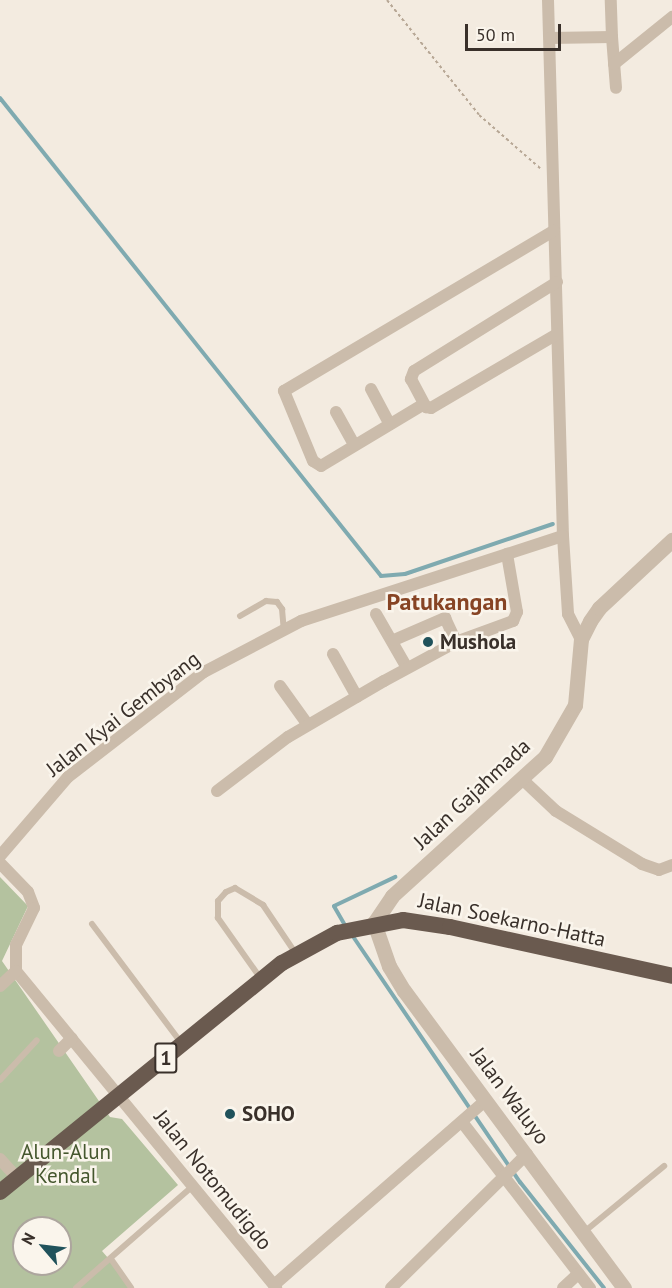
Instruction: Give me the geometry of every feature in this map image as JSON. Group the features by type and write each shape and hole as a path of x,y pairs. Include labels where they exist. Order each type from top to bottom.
{"highway":[{"name":"Jalan Soekarno-Hatta","path":"0,1192 261,980 296,954 337,933 368,925 403,920 450,927 672,976"}],"street":[{"path":"548,0 563,536 568,614 581,639"},
{"path":"611,0 616,88"},
{"path":"614,64 672,16"},
{"path":"550,38 612,37"},
{"path":"424,404 321,466 315,463 284,391 554,231"},
{"path":"557,282 414,371 411,379 424,404 431,408 558,334"},
{"path":"371,389 390,424"},
{"path":"336,412 354,445"},
{"name":"Jalan Kyai Gembyang","path":"0,856 68,777 204,672 284,630 563,536"},
{"name":"Jalan Gajahmada","path":"368,925 414,876 523,780 558,740 575,705 581,639 599,608 672,540"},
{"path":"217,791 308,726 407,668 456,642 513,621 517,612 507,554"},
{"path":"376,614 394,640 407,668"},
{"path":"394,640 445,618 456,642"},
{"path":"333,654 357,697"},
{"path":"280,686 308,726"},
{"path":"523,780 556,811 642,864 659,870 672,865"},
{"path":"0,863 28,892 34,908 16,945 16,971 0,986"},
{"name":"Jalan Waluyo","path":"368,925 404,991 483,1103 584,1232 624,1288"},
{"name":"Jalan Notomudigdo","path":"16,971 275,1287"},
{"path":"59,1051 72,1038"},
{"path":"275,1287 483,1103"},
{"path":"464,1120 578,1275 590,1288"},
{"path":"391,1288 505,1173 524,1157"},
{"path":"0,1159 16,1178"},
{"path":"563,1288 578,1275"}],"lane":[{"path":"240,616 266,601 277,602 282,609 284,630"},
{"path":"261,980 218,918 218,901 226,892 236,888 263,905 296,954"},
{"path":"92,924 183,1044"},
{"path":"0,1080 37,1040"},
{"path":"584,1232 664,1166"},
{"path":"76,1288 193,1186"},
{"path":"111,1259 131,1288"}],"path":[{"path":"387,0 479,115 535,166"}],"green space":[{"name":"Alun-Alun Kendal","path":"0,877 28,906 2,961 110,1117 122,1119 178,1185 102,1251 134,1288 0,1288"}],"waterway":[{"path":"0,98 381,576 405,574 553,524"},
{"path":"346,927 334,906 395,877"},
{"path":"352,935 520,1182 604,1288"}],"place":[{"name":"Mushola","path":"428,642"},
{"name":"SOHO","path":"230,1114"}],"district":[{"name":"Patukangan","path":"447,602"}]}
